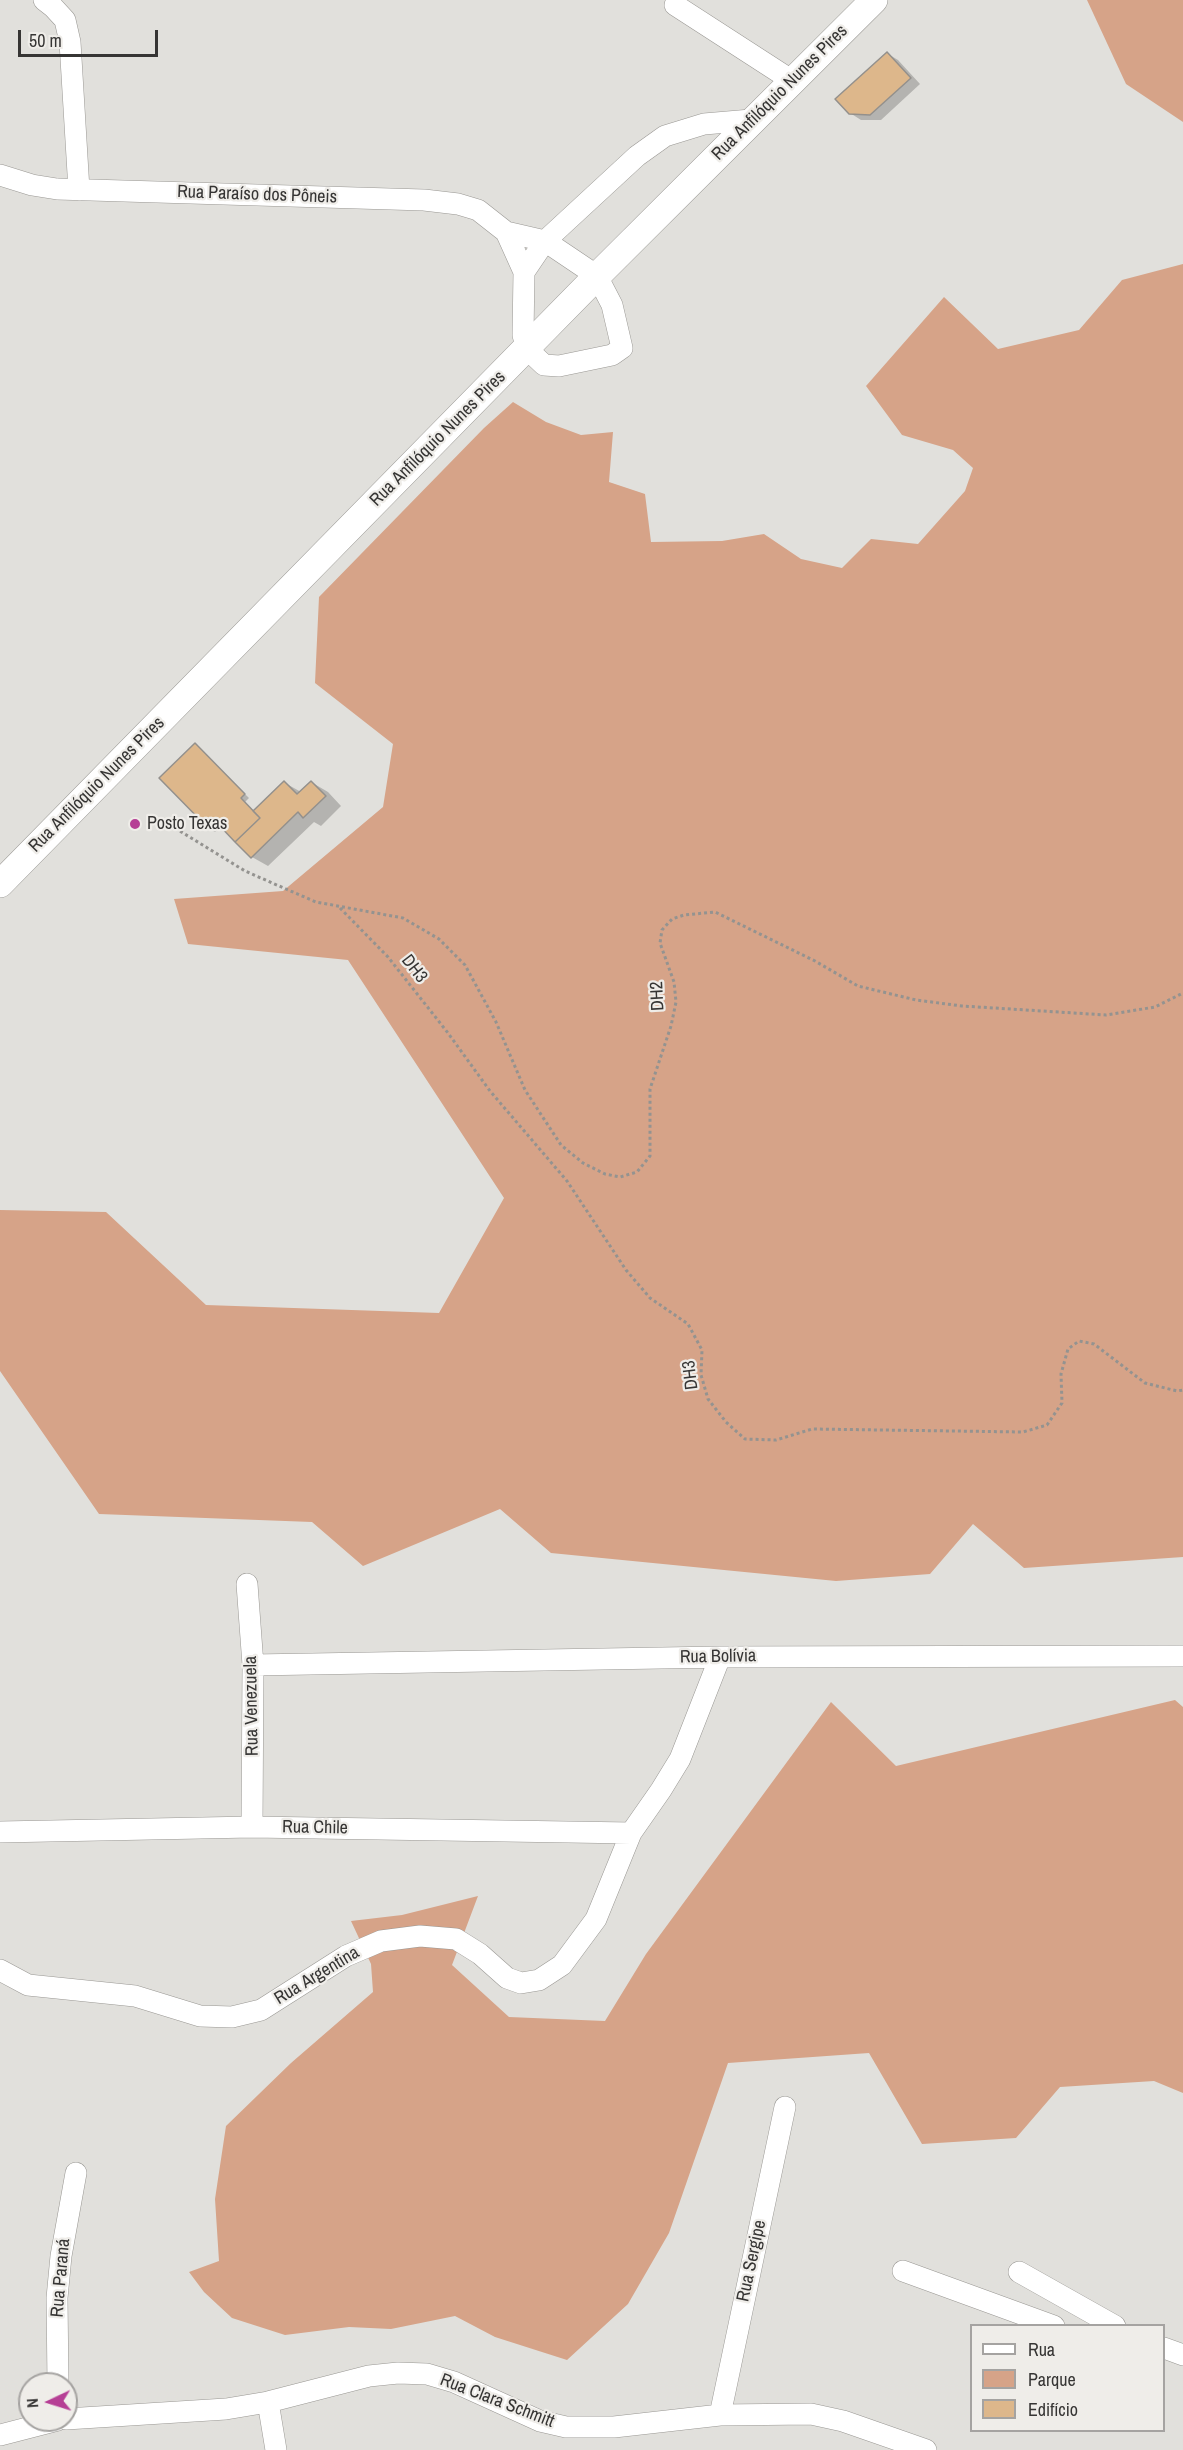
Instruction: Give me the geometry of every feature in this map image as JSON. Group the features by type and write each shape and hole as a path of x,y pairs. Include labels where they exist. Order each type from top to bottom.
{"main road":[{"name":"Rua Anfilóquio Nunes Pires","path":"1,881 751,120 874,0"}],"street":[{"path":"44,0 65,20 70,42 79,190"},
{"path":"675,5 791,80"},
{"path":"524,272 545,241 637,156 664,136 704,124 751,120"},
{"name":"Rua Paraíso dos Pôneis","path":"0,175 44,188 424,200 458,204 478,210 506,232 545,241 597,276"},
{"name":"Rua Paraíso dos Pôneis","path":"506,232 524,272 523,335 527,349"},
{"path":"527,349 544,365 559,366 612,355 622,348 612,305 597,276"},
{"name":"Rua Venezuela","path":"247,1584 253,1665 252,1827"},
{"name":"Rua Bolívia","path":"253,1665 720,1657 1183,1656"},
{"name":"Rua Argentina","path":"0,1970 28,1985 135,1996 200,2016 232,2017 261,2010 346,1956 381,1941 420,1936 456,1939 480,1954 507,1978 521,1983 539,1980 562,1965 596,1919 631,1833 680,1759 720,1657"},
{"name":"Rua Chile","path":"0,1832 252,1827 631,1833"},
{"name":"Rua Sergipe","path":"720,2415 784,2107"},
{"name":"Rua Paraná","path":"58,2372 57,2298 61,2256 76,2173"},
{"path":"903,2271 1051,2324"},
{"path":"1019,2272 1113,2324"},
{"name":"Rua Clara Schmitt","path":"78,2418 204,2410 268,2402 369,2376 398,2373 427,2374 454,2382 540,2421 566,2427 614,2427 720,2415 811,2414 843,2421 926,2450"},
{"path":"268,2402 276,2450"},
{"path":"0,2435 18,2430"}],"path":[{"name":"DH2","path":"175,828 245,871 316,902 403,918 439,939 465,965 496,1022 525,1090 561,1145 583,1163 605,1174 620,1177 637,1172 650,1155 650,1089 671,1026 676,1002 674,982 660,943 662,930 672,919 678,917 715,912 815,961 858,986 916,1000 962,1006 1106,1015 1155,1006 1183,993"},
{"name":"DH3","path":"339,907 388,957 490,1091 567,1181 626,1270 650,1298 687,1324 702,1350 701,1375 708,1400 726,1422 745,1439 776,1440 812,1429 1023,1432 1047,1425 1062,1403 1061,1374 1068,1349 1079,1341 1094,1344 1145,1383 1177,1391 1183,1390"}],"green space":[{"path":"1087,0 1183,0 1183,122 1126,84"},
{"path":"1183,264 1183,1557 1024,1568 973,1524 930,1574 836,1581 551,1553 500,1509 363,1566 312,1522 99,1514 0,1371 0,1210 106,1212 206,1305 439,1313 504,1198 348,960 188,944 174,899 283,891 383,807 393,744 315,683 319,597 484,428 513,402 546,422 581,435 613,432 609,482 645,494 651,542 722,541 764,534 801,559 842,568 871,539 918,544 965,491 973,468 953,450 902,435 866,386 944,297 998,349 1079,330 1122,280"},
{"path":"1175,1700 1183,1707 1183,2093 1154,2081 1060,2087 1016,2138 922,2144 869,2053 728,2063 669,2233 628,2304 567,2360 495,2337 455,2316 391,2329 349,2327 285,2335 232,2318 204,2292 189,2272 219,2261 215,2199 226,2126 291,2063 373,1992 371,1964 351,1921 402,1915 478,1896 452,1965 509,2017 605,2021 646,1954 831,1702 896,1766"}],"building":[{"path":"887,52 911,78 870,115 849,114 835,99"},
{"path":"195,743 245,794 241,798 260,818 235,842 217,823 210,830 159,778"},
{"path":"284,781 297,794 311,781 326,796 303,818 298,812 251,858 235,842 260,818 253,811"}],"place":[{"name":"Posto Texas","path":"135,824"}]}
